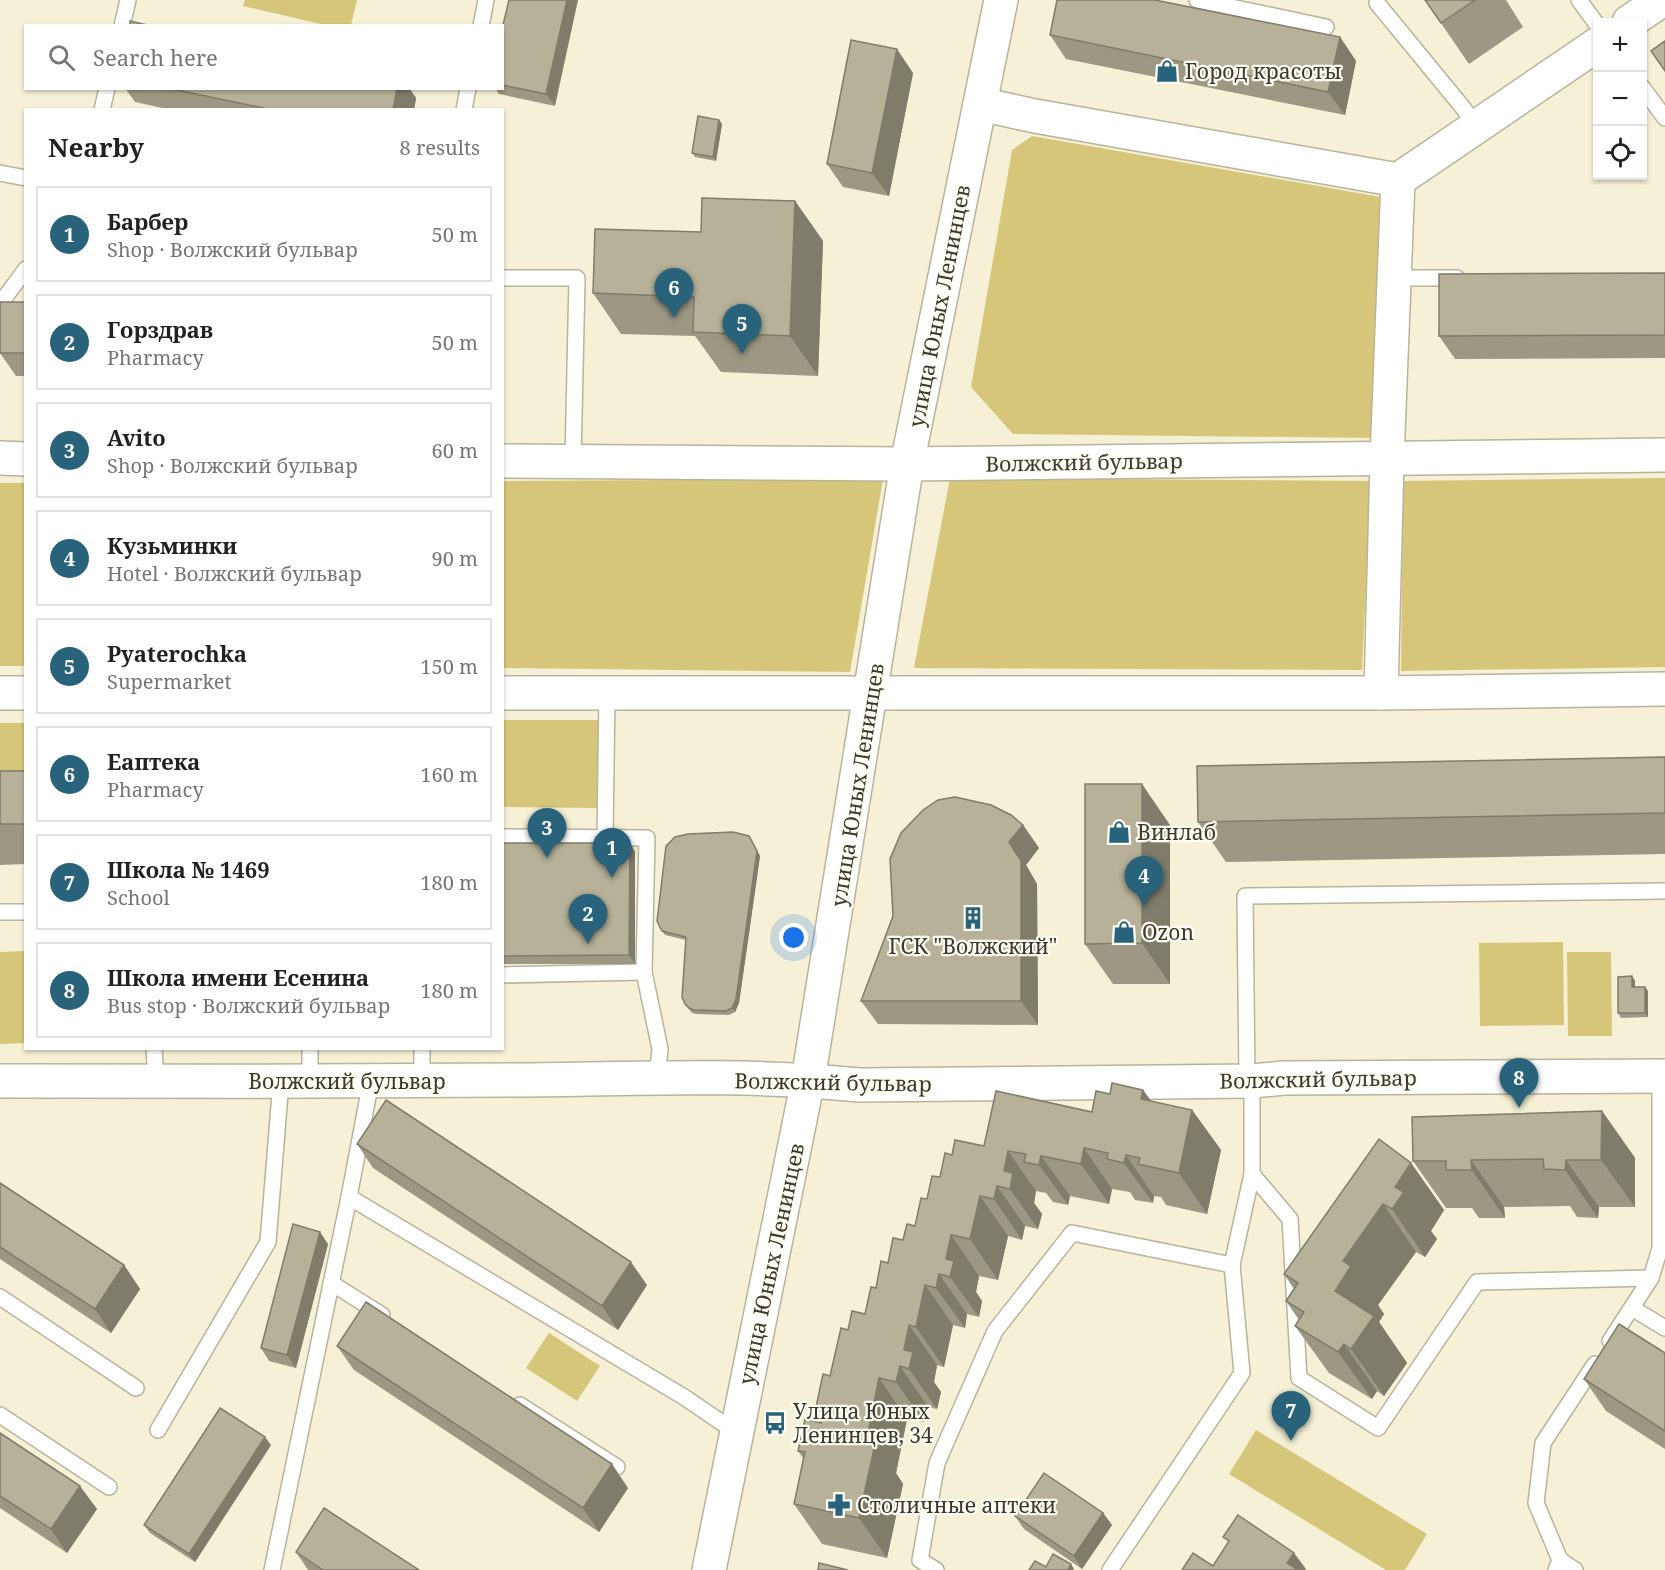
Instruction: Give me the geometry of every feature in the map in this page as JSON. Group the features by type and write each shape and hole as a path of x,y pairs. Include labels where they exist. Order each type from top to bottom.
{"main road":[{"name":"улица Юных Ленинцев","path":"709,1570 808,1080 872,694 907,464 1001,0"},
{"path":"1635,18 1662,0"},
{"path":"980,104 1035,116 1398,180 1593,47"},
{"path":"1381,693 1398,180"},
{"name":"Волжский бульвар","path":"504,461 907,464 1665,455"},
{"path":"0,458 24,459"},
{"path":"504,693 1381,693 1665,689"},
{"path":"0,693 24,693"},
{"name":"Волжский бульвар","path":"0,1081 371,1081 422,1064 657,1078 808,1080 859,1085 1250,1081 1284,1078 1663,1076"}],"lane":[{"path":"122,24 128,0"},
{"path":"481,24 486,0"},
{"path":"1197,0 1326,27"},
{"path":"1579,0 1593,20"},
{"path":"1377,3 1464,109 1476,127"},
{"path":"102,108 107,90"},
{"path":"464,108 468,90"},
{"path":"1647,94 1665,118"},
{"path":"0,173 24,178"},
{"path":"0,304 24,272"},
{"path":"504,278 577,278 573,462"},
{"path":"1394,278 1466,278"},
{"path":"0,310 17,306"},
{"path":"605,837 607,694"},
{"path":"504,837 647,838 644,972 660,1049 657,1078"},
{"path":"1110,1570 1242,1373 1232,1265 1252,1174 1245,896 1665,891"},
{"path":"0,912 24,912"},
{"path":"504,975 644,972"},
{"path":"154,1050 156,1082"},
{"path":"158,1430 268,1242 296,1081 309,1050"},
{"path":"1575,1570 1558,1565 1536,1503 1543,1443 1651,1278 1663,1248 1663,1076"},
{"path":"272,1570 371,1081"},
{"path":"1252,1174 1290,1219 1299,1378 1378,1428 1477,1282 1651,1278"},
{"path":"349,1197 684,1397 737,1433"},
{"path":"936,1570 920,1560 936,1463 995,1331 1072,1233 1232,1265"},
{"path":"331,1283 390,1321"},
{"path":"0,1297 136,1388"},
{"path":"1632,1308 1665,1328"},
{"path":"509,1397 617,1467"},
{"path":"0,1415 109,1487"}],"shaded area":[{"path":"245,0 357,0 351,24 321,24 243,6"},
{"path":"1032,136 1381,197 1372,438 1013,434 971,387 1012,150"},
{"path":"950,478 1371,481 1362,670 914,668"},
{"path":"1665,478 1665,667 1401,671 1403,481"},
{"path":"883,479 850,672 504,668 504,481"},
{"path":"0,483 24,483 24,666 0,666"},
{"path":"504,720 599,720 599,808 504,807"},
{"path":"0,723 24,723 24,790 0,790"},
{"path":"1563,942 1564,1025 1480,1026 1479,943"},
{"path":"24,951 24,1043 0,1044 0,952"},
{"path":"1567,952 1611,952 1612,1036 1568,1036"},
{"path":"549,1333 600,1366 577,1401 526,1368"},
{"path":"1256,1430 1427,1534 1405,1570 1386,1570 1229,1474"}],"building":[{"path":"509,0 567,0 546,94 504,85 503,24"},
{"path":"1057,0 1155,0 1340,37 1328,92 1050,35"},
{"path":"1425,0 1475,0 1441,23"},
{"path":"851,40 897,49 872,173 827,164"},
{"path":"1665,41 1665,71 1651,51"},
{"path":"177,90 397,90 393,108 263,108"},
{"path":"698,116 719,120 713,157 692,153"},
{"path":"702,198 795,201 790,336 693,332 694,297 593,293 595,229 701,232"},
{"path":"1665,273 1665,335 1439,336 1439,274"},
{"path":"0,302 24,302 24,353 0,353"},
{"path":"1665,757 1665,813 1198,822 1197,766"},
{"path":"0,771 24,771 24,824 0,824"},
{"path":"1085,784 1142,784 1142,943 1085,944"},
{"name":"ГСК \"Волжский\"","path":"955,797 991,805 1011,815 1023,825 1009,842 1021,861 1021,1001 861,1001 893,916 890,859 901,833 923,810 938,800"},
{"path":"733,832 749,836 757,851 736,999 732,1008 726,1011 694,1010 685,1004 682,997 686,937 662,931 657,921 666,846 675,837 688,834"},
{"path":"504,843 630,843 629,955 504,956"},
{"path":"1632,976 1632,987 1645,987 1645,1013 1618,1013 1618,977"},
{"path":"1112,1083 1143,1090 1141,1099 1192,1110 1179,1173 1138,1164 1140,1158 1126,1155 1124,1163 1107,1159 1108,1153 1084,1148 1081,1164 1041,1156 1039,1165 1024,1162 1026,1154 1008,1151 1004,1171 1013,1173 1010,1189 997,1186 994,1199 980,1196 970,1239 951,1235 946,1259 954,1261 950,1277 939,1274 936,1288 925,1285 916,1327 909,1325 904,1350 913,1352 909,1369 900,1366 896,1382 879,1378 866,1442 875,1444 859,1518 794,1504 805,1452 798,1451 805,1419 821,1423 824,1409 816,1407 823,1374 830,1376 841,1328 848,1330 852,1311 865,1314 871,1287 876,1288 881,1261 888,1263 893,1238 903,1240 907,1224 915,1226 921,1198 927,1199 932,1176 940,1177 945,1153 952,1155 955,1140 984,1146 996,1091 1092,1112 1096,1091 1110,1094"},
{"path":"386,1100 631,1262 602,1306 357,1144"},
{"path":"1602,1111 1601,1160 1566,1160 1565,1170 1544,1169 1543,1159 1471,1160 1472,1170 1446,1170 1446,1161 1413,1161 1412,1117"},
{"path":"1379,1139 1411,1163 1395,1187 1404,1192 1392,1209 1383,1204 1343,1261 1351,1266 1335,1291 1374,1316 1351,1349 1344,1344 1338,1352 1295,1326 1304,1312 1286,1301 1298,1283 1284,1274"},
{"path":"0,1183 124,1265 95,1309 0,1247"},
{"path":"293,1224 320,1232 287,1355 261,1348"},
{"path":"366,1302 612,1464 583,1508 337,1346"},
{"path":"1619,1324 1665,1353 1665,1431 1584,1379"},
{"path":"220,1408 265,1437 189,1554 144,1525"},
{"path":"0,1433 80,1486 51,1529 0,1496"},
{"path":"1044,1473 1103,1513 1074,1556 1015,1516"},
{"path":"324,1508 419,1570 323,1570 296,1552"},
{"path":"1238,1515 1294,1553 1287,1563 1298,1570 1182,1570 1193,1553 1213,1566 1229,1541 1223,1537"},
{"path":"1053,1554 1071,1564 1068,1570 1029,1570 1035,1561 1046,1567"},
{"path":"819,1563 848,1570 818,1570"}],"place":[{"name":"Город красоты","path":"1167,71"},
{"name":"Еаптека","path":"674,318"},
{"name":"Pyaterochka","path":"742,354"},
{"name":"Винлаб","path":"1119,832"},
{"name":"Avito","path":"547,858"},
{"name":"Барбер","path":"612,878"},
{"name":"Кузьминки","path":"1144,906"},
{"name":"ГСК \"Волжский\"","path":"973,918"},
{"name":"Ozon","path":"1124,932"},
{"name":"Горздрав","path":"588,944"},
{"name":"Школа имени Есенина","path":"1519,1108"},
{"name":"Улица Юных Ленинцев, 34","path":"775,1423"},
{"name":"Школа № 1469","path":"1291,1441"},
{"name":"Столичные аптеки","path":"839,1505"}]}
